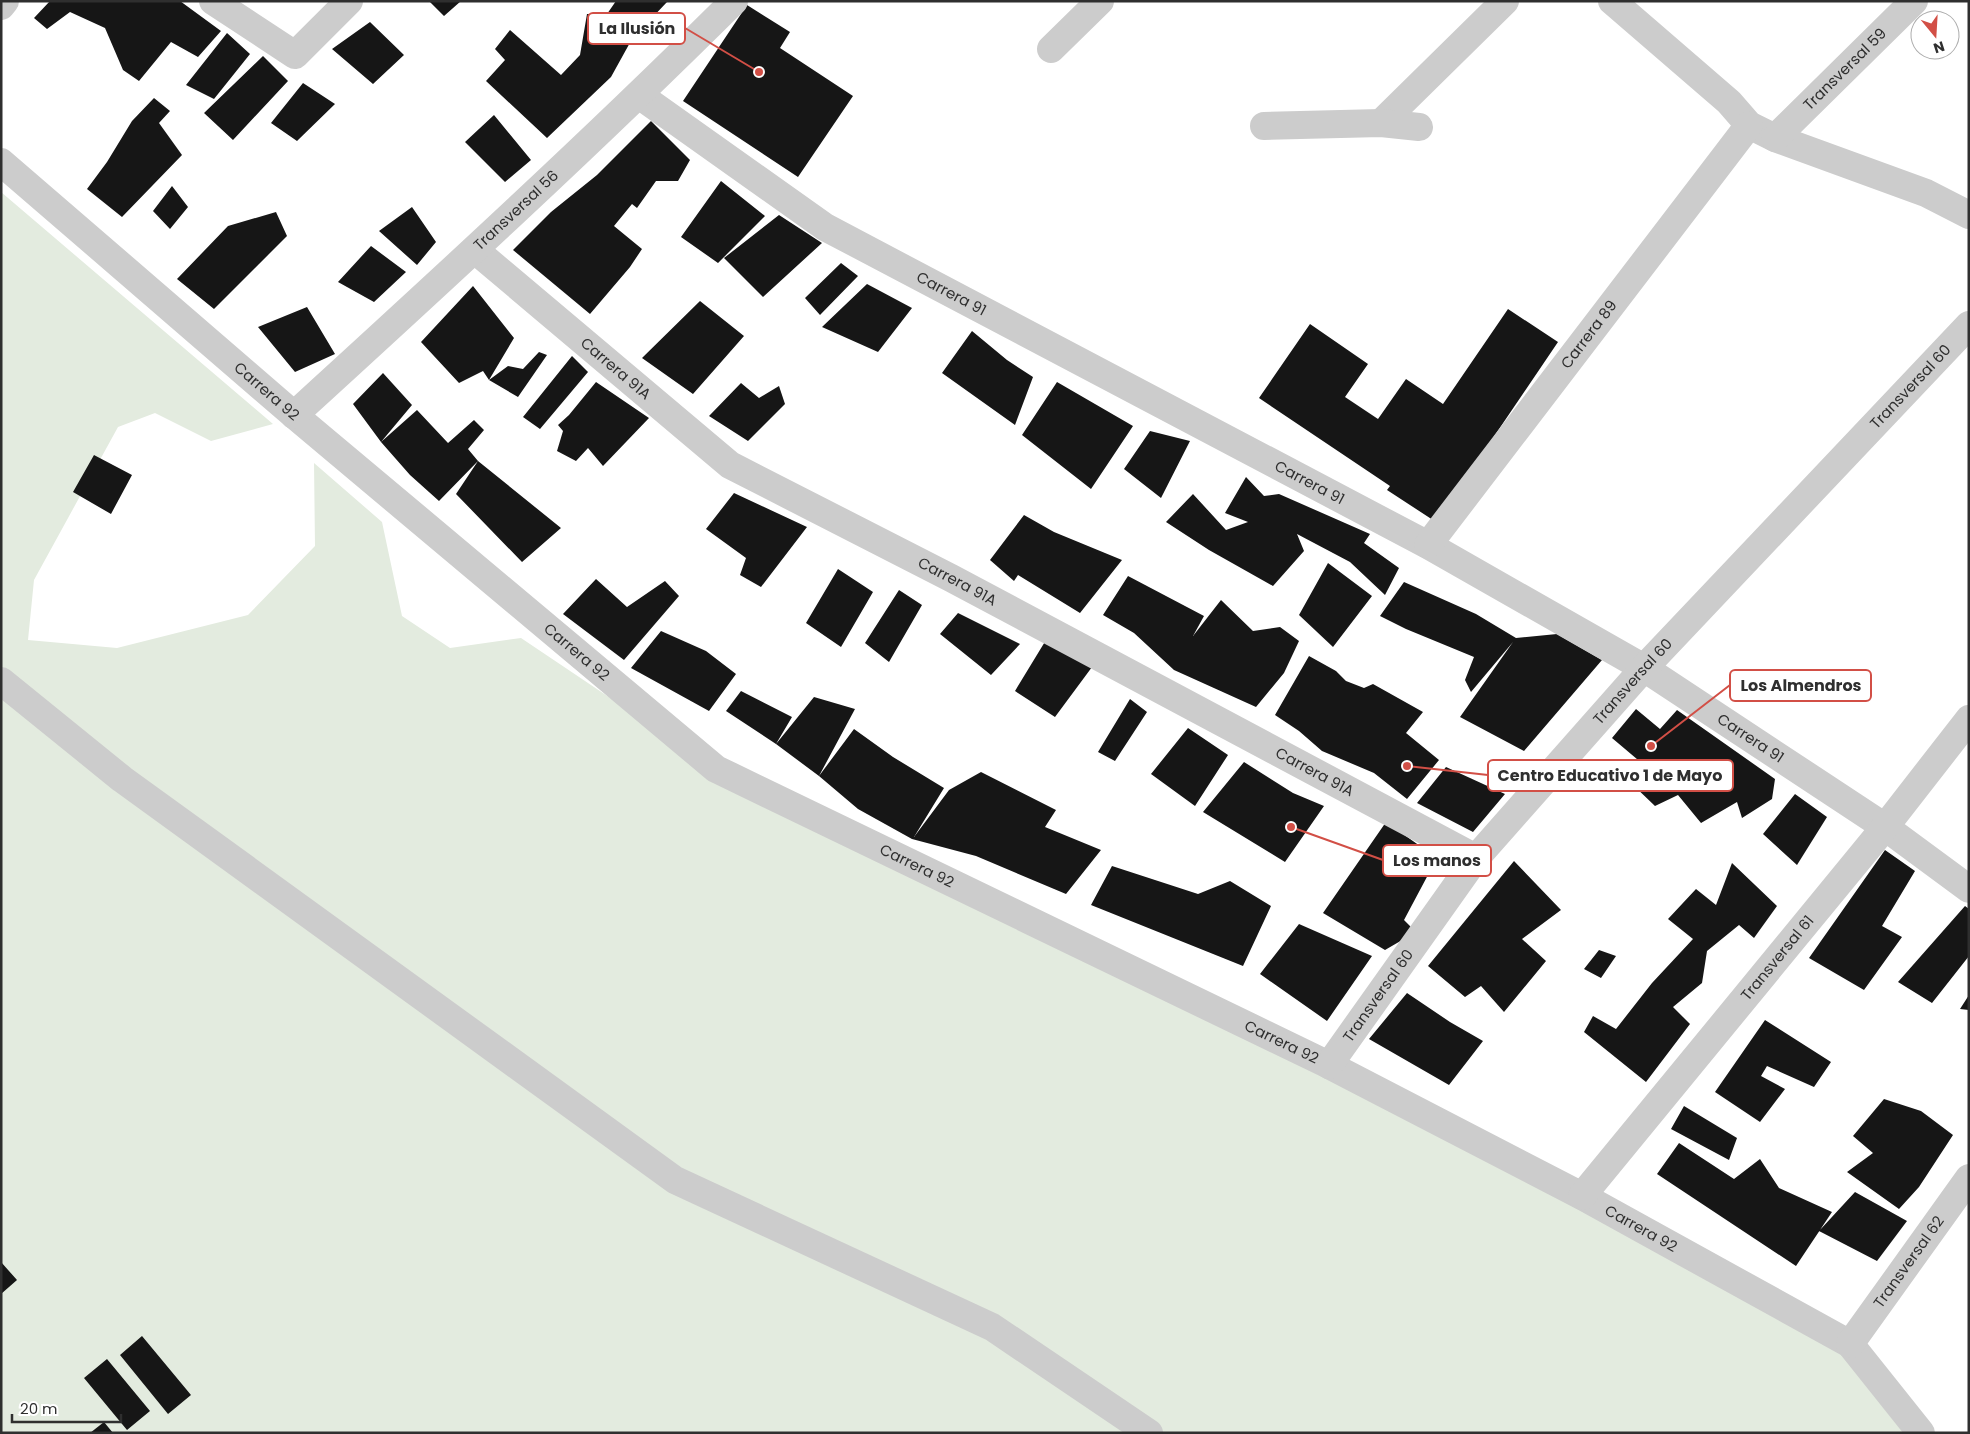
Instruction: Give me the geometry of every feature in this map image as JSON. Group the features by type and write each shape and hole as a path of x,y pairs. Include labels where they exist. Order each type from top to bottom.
{"street":[{"path":"1,6 5,1"},
{"path":"214,1 295,55 349,1"},
{"name":"Transversal 56","path":"294,415 475,250 639,95 734,1"},
{"path":"1051,49 1100,1"},
{"path":"1381,123 1505,1"},
{"path":"1612,1 1729,102 1749,125 1775,138 1926,193 1969,215"},
{"name":"Transversal 59","path":"1775,138 1914,1"},
{"name":"Carrera 91","path":"639,95 825,227 1428,545 1644,668 1885,827 1969,889"},
{"path":"1264,126 1381,123 1419,127"},
{"name":"Carrera 89","path":"1428,545 1749,125"},
{"name":"Carrera 92","path":"1,162 294,415 716,769 1330,1065 1582,1196 1850,1344 1921,1433"},
{"name":"Carrera 91A","path":"475,250 730,465 951,578 1476,858"},
{"name":"Transversal 60","path":"1330,1065 1476,858 1644,668 1969,325"},
{"path":"1,681 122,779 675,1180 992,1327 1149,1433"},
{"name":"Transversal 61","path":"1582,1196 1885,827 1969,719"},
{"name":"Transversal 62","path":"1850,1344 1969,1178"}],"shaded area":[{"path":"1,192 273,424 211,441 155,413 118,427 34,580 28,640 117,648 248,615 315,546 314,463 382,522 402,616 450,648 521,638 716,769 1850,1344 1921,1433 1,1433"}],"building":[{"path":"50,1 180,1 221,31 198,57 171,42 139,81 123,70 105,28 70,12 47,29 34,18"},
{"path":"429,1 461,1 444,16"},
{"path":"616,1 667,2 632,39 611,77 547,138 486,81 505,60 495,49 510,30 561,75 580,55 587,14 607,14"},
{"path":"747,5 790,32 780,48 853,96 798,177 683,101"},
{"path":"370,22 404,55 373,84 332,49"},
{"path":"227,33 250,54 214,99 186,85"},
{"path":"263,56 288,81 233,140 204,113"},
{"path":"303,83 335,104 297,141 271,123"},
{"path":"154,98 170,111 159,123 182,155 122,217 87,189 107,162 132,121"},
{"path":"494,115 531,160 505,182 465,142"},
{"path":"651,121 690,160 678,181 656,181 637,208 632,204 614,226 642,249 630,267 590,314 513,250 551,212 597,175"},
{"path":"721,181 765,216 718,263 681,237"},
{"path":"172,186 188,207 170,229 153,211"},
{"path":"412,207 436,242 417,265 379,231"},
{"path":"276,212 287,236 214,309 177,279 228,226"},
{"path":"779,215 822,243 763,297 724,258"},
{"path":"371,246 406,272 374,302 338,282"},
{"path":"841,263 858,276 820,315 805,298"},
{"path":"867,284 912,308 878,352 822,327"},
{"path":"473,286 514,338 489,380 483,371 459,383 421,342"},
{"path":"700,301 744,336 693,394 642,358"},
{"path":"307,307 335,354 295,372 258,327"},
{"path":"1508,309 1558,342 1436,522 1387,490 1390,486 1259,398 1310,324 1368,364 1345,397 1378,419 1406,379 1443,404"},
{"path":"972,331 1007,360 1033,377 1015,425 942,373"},
{"path":"539,352 547,355 518,397 489,380 508,366 523,369"},
{"path":"572,356 588,372 540,429 523,417"},
{"path":"383,373 412,405 381,442 353,404"},
{"path":"596,382 649,418 603,466 588,448 576,461 557,451 563,431 558,425 569,415"},
{"path":"1057,382 1133,426 1091,489 1022,435"},
{"path":"741,383 759,398 779,386 785,404 748,441 709,416"},
{"path":"417,410 448,443 474,420 484,430 468,449 478,461 439,501 410,475 381,442"},
{"path":"1150,431 1190,441 1161,498 1124,469"},
{"path":"94,455 132,475 111,514 73,492"},
{"path":"478,461 561,528 522,562 456,494"},
{"path":"1246,477 1264,496 1279,494 1370,534 1364,543 1399,568 1385,595 1350,562 1297,534 1304,551 1273,586 1209,550 1166,522 1193,494 1226,530 1248,522 1225,513"},
{"path":"734,493 807,527 761,587 740,575 746,558 706,529"},
{"path":"1024,515 1054,532 1122,560 1080,613 1018,575 1014,581 990,560"},
{"path":"1328,563 1372,596 1333,647 1299,615"},
{"path":"838,569 873,592 841,647 806,623"},
{"path":"1128,576 1204,616 1193,636 1221,600 1253,631 1280,627 1299,641 1284,673 1256,707 1174,670 1134,633 1103,615"},
{"path":"596,579 627,607 665,581 679,596 624,660 563,614"},
{"path":"1404,582 1476,614 1516,638 1557,634 1602,660 1524,751 1460,717 1513,642 1471,692 1465,680 1474,657 1406,629 1380,616"},
{"path":"899,590 922,605 889,662 865,643"},
{"path":"958,613 1020,644 991,675 940,634"},
{"path":"661,631 706,651 736,674 709,711 631,668"},
{"path":"1046,640 1095,663 1055,717 1015,691"},
{"path":"1309,656 1336,671 1346,681 1364,688 1373,684 1423,712 1406,733 1439,760 1407,799 1374,773 1322,751 1299,731 1275,715"},
{"path":"741,691 792,717 776,744 726,711"},
{"path":"814,697 855,709 819,776 776,744"},
{"path":"1130,699 1147,712 1115,761 1098,752"},
{"path":"1636,709 1660,729 1677,710 1775,779 1772,799 1742,818 1737,802 1701,823 1678,795 1655,806 1631,783 1644,765 1612,738"},
{"path":"1188,728 1228,755 1195,806 1151,774"},
{"path":"854,729 893,757 944,788 914,837 949,790 981,772 1056,810 1045,827 1101,850 1066,894 976,856 912,839 858,809 819,776"},
{"path":"1244,762 1293,793 1324,806 1285,862 1203,812"},
{"path":"1446,767 1505,794 1473,832 1417,803"},
{"path":"1795,794 1827,817 1797,865 1763,834"},
{"path":"1386,822 1437,858 1404,920 1416,932 1385,950 1323,913"},
{"path":"1885,850 1915,871 1882,926 1902,937 1864,990 1809,958"},
{"path":"1514,861 1561,910 1522,939 1546,961 1504,1012 1481,986 1465,997 1428,966"},
{"path":"1732,863 1777,906 1754,938 1739,925 1707,951 1702,983 1673,1007 1690,1024 1646,1082 1584,1032 1593,1016 1616,1029 1652,983 1693,939 1668,919 1696,889 1716,905"},
{"path":"1112,866 1198,894 1230,881 1271,906 1243,966 1091,905"},
{"path":"1965,906 1969,909 1969,956 1932,1003 1898,982"},
{"path":"1299,924 1372,956 1327,1021 1260,974"},
{"path":"1599,950 1616,956 1601,978 1584,969"},
{"path":"1407,993 1450,1022 1483,1041 1449,1085 1369,1039"},
{"path":"1969,995 1969,1010 1960,1009"},
{"path":"1765,1020 1831,1062 1814,1087 1767,1066 1761,1076 1785,1089 1760,1122 1715,1092"},
{"path":"1884,1099 1921,1111 1953,1135 1919,1187 1899,1209 1847,1172 1873,1153 1853,1136"},
{"path":"1684,1106 1737,1138 1729,1160 1671,1129"},
{"path":"1679,1143 1734,1179 1760,1159 1779,1188 1832,1212 1796,1266 1657,1174"},
{"path":"1855,1192 1907,1221 1877,1261 1819,1231"},
{"path":"1,1262 17,1280 1,1294"},
{"path":"142,1336 191,1395 168,1414 120,1355"},
{"path":"107,1359 150,1411 127,1430 84,1378"},
{"path":"104,1422 113,1433 90,1433"}],"place":[{"name":"La Ilusión","path":"759,72"},
{"name":"Los Almendros","path":"1651,746"},
{"name":"Centro Educativo 1 de Mayo","path":"1407,766"},
{"name":"Los manos","path":"1291,827"}]}
